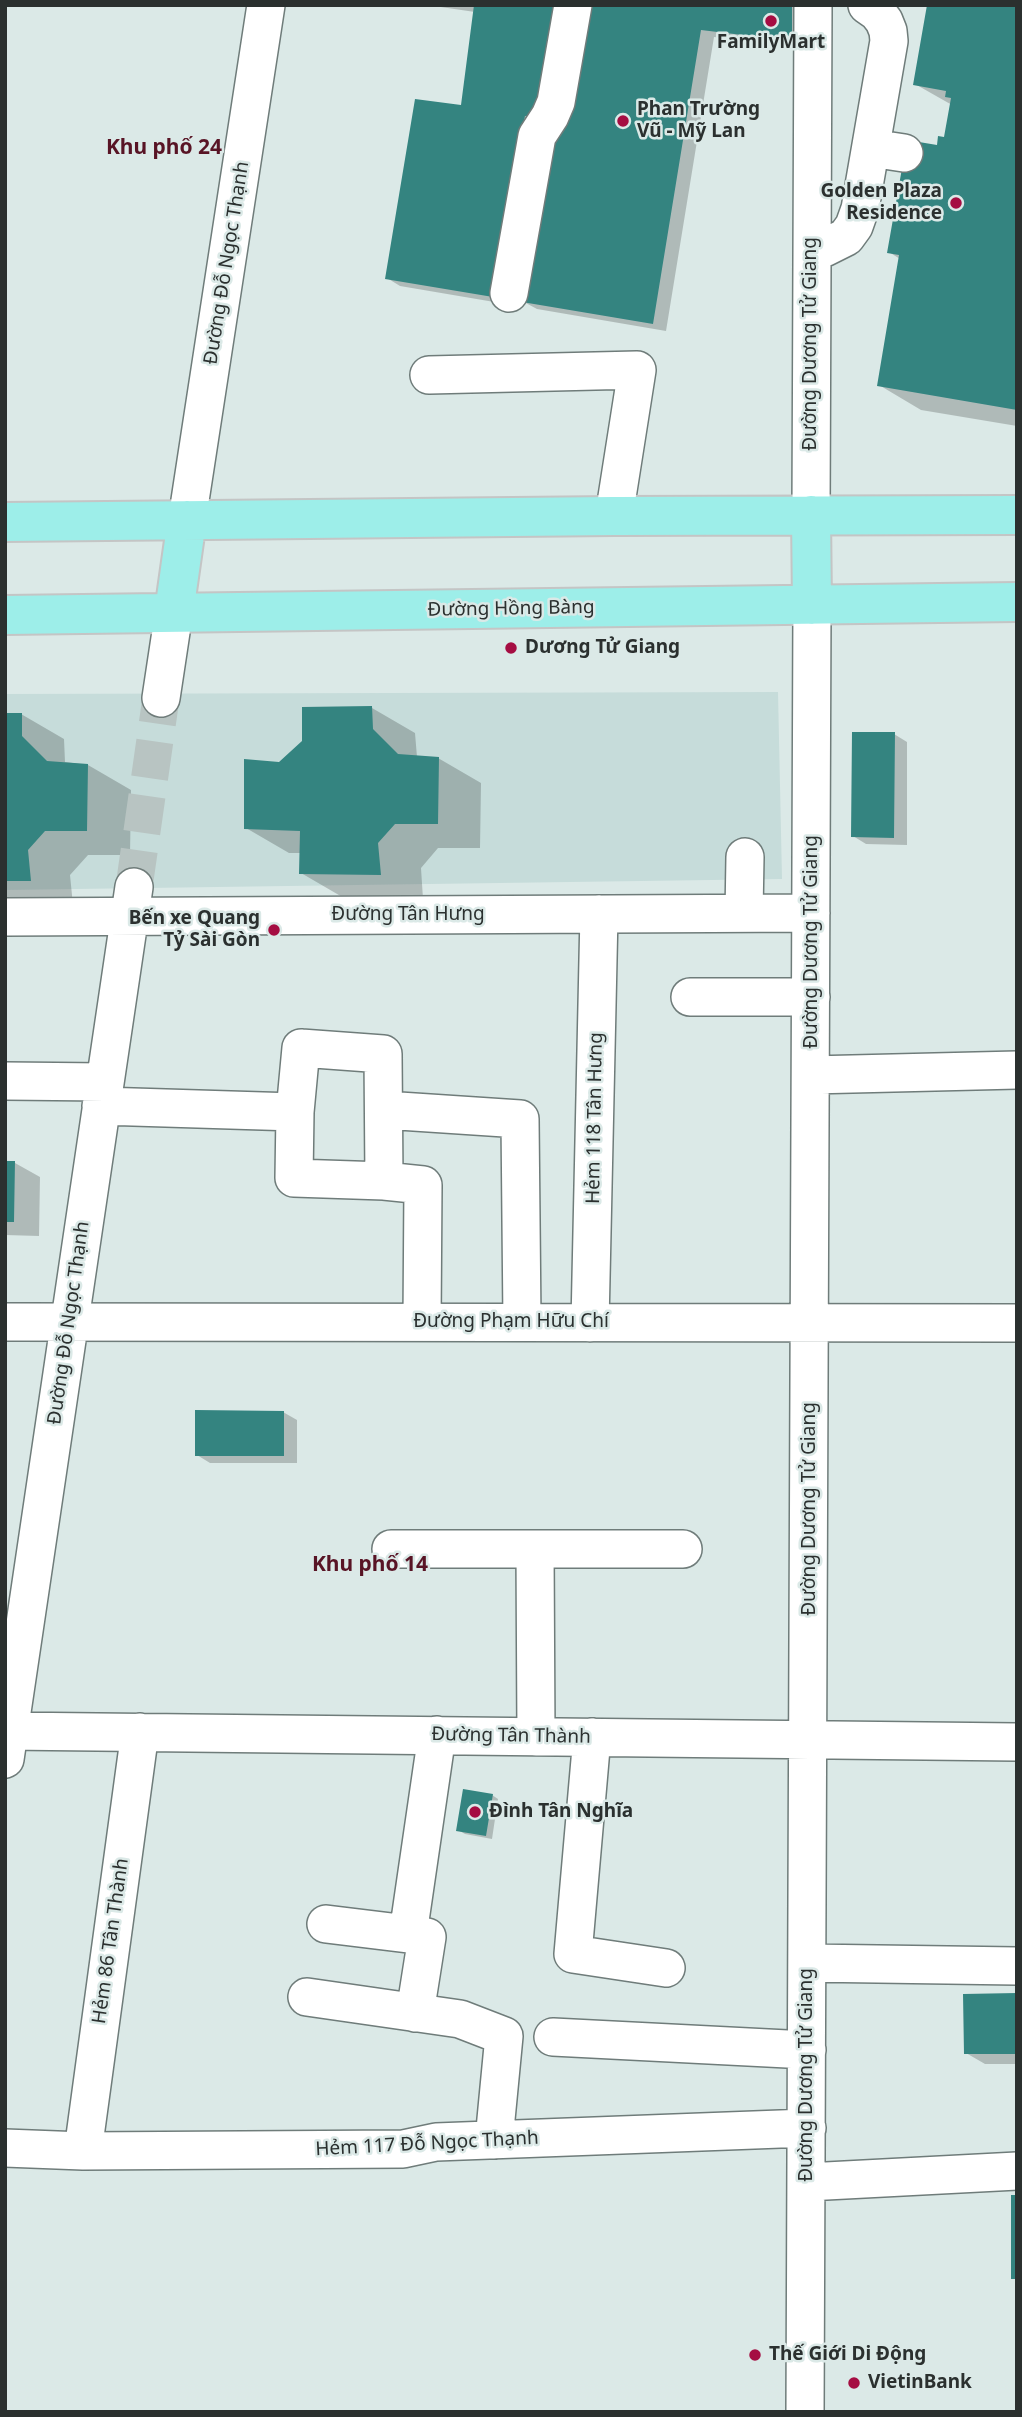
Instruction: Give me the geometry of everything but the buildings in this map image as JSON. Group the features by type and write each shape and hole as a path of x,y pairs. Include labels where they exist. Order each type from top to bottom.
{"main road":[{"path":"811,515 812,605"},
{"path":"5,522 1017,515"},
{"path":"174,612 187,520"},
{"name":"Đường Hồng Bàng","path":"5,615 1017,602"}],"street":[{"name":"Đường Đỗ Ngọc Thạnh","path":"187,520 266,5"},
{"path":"509,293 537,136 556,102 573,5"},
{"name":"Đường Dương Tử Giang","path":"811,515 813,5"},
{"path":"812,248 824,248 846,237 854,226 887,150 889,41 884,21 867,5"},
{"path":"429,375 638,370 614,516"},
{"name":"Đường Dương Tử Giang","path":"805,2412 812,605"},
{"path":"161,698 174,612"},
{"path":"744,913 745,857"},
{"name":"Đường Đỗ Ngọc Thạnh","path":"7,1740 132,901"},
{"name":"Đường Tân Hưng","path":"5,917 132,901 599,914 811,912"},
{"name":"Hẻm 118 Tân Hưng","path":"590,1323 599,914"},
{"path":"690,997 811,997"},
{"path":"384,1181 383,1054 301,1048 295,1112 294,1178 423,1185 422,1322"},
{"path":"811,1075 1017,1070"},
{"path":"5,1082 295,1112"},
{"path":"384,1110 520,1119 522,1322"},
{"name":"Đường Phạm Hữu Chí","path":"5,1322 1017,1323"},
{"path":"391,1549 682,1549"},
{"path":"535,1549 536,1737"},
{"name":"Đường Tân Thành","path":"7,1740 140,1732 1017,1742"},
{"name":"Hẻm 86 Tân Thành","path":"83,2151 140,1732"},
{"path":"408,1934 437,1735"},
{"path":"592,1737 573,1954 666,1968"},
{"path":"326,1924 427,1937 415,2013"},
{"path":"808,1963 1017,1966"},
{"path":"307,1997 460,2019 504,2036 494,2140"},
{"path":"553,2037 807,2050"},
{"name":"Hẻm 117 Đỗ Ngọc Thạnh","path":"5,2148 83,2151 403,2149 436,2142 807,2128"},
{"path":"807,2182 1017,2171"}],"shaded area":[{"path":"778,692 782,879 5,890 5,694"}],"tunnel":[{"path":"134,887 161,698"}],"place":[{"name":"FamilyMart","path":"771,21"},
{"name":"Phan Trường Vũ - Mỹ Lan","path":"623,121"},
{"name":"Golden Plaza Residence","path":"956,203"},
{"name":"Dương Tử Giang","path":"511,648"},
{"name":"Bến xe Quang Tỷ Sài Gòn","path":"274,930"},
{"name":"Đình Tân Nghĩa","path":"475,1812"},
{"name":"Thế Giới Di Động","path":"755,2355"},
{"name":"VietinBank","path":"854,2383"}],"district":[{"name":"Khu phố 24","path":"164,148"},
{"name":"Khu phố 14","path":"370,1565"}]}
